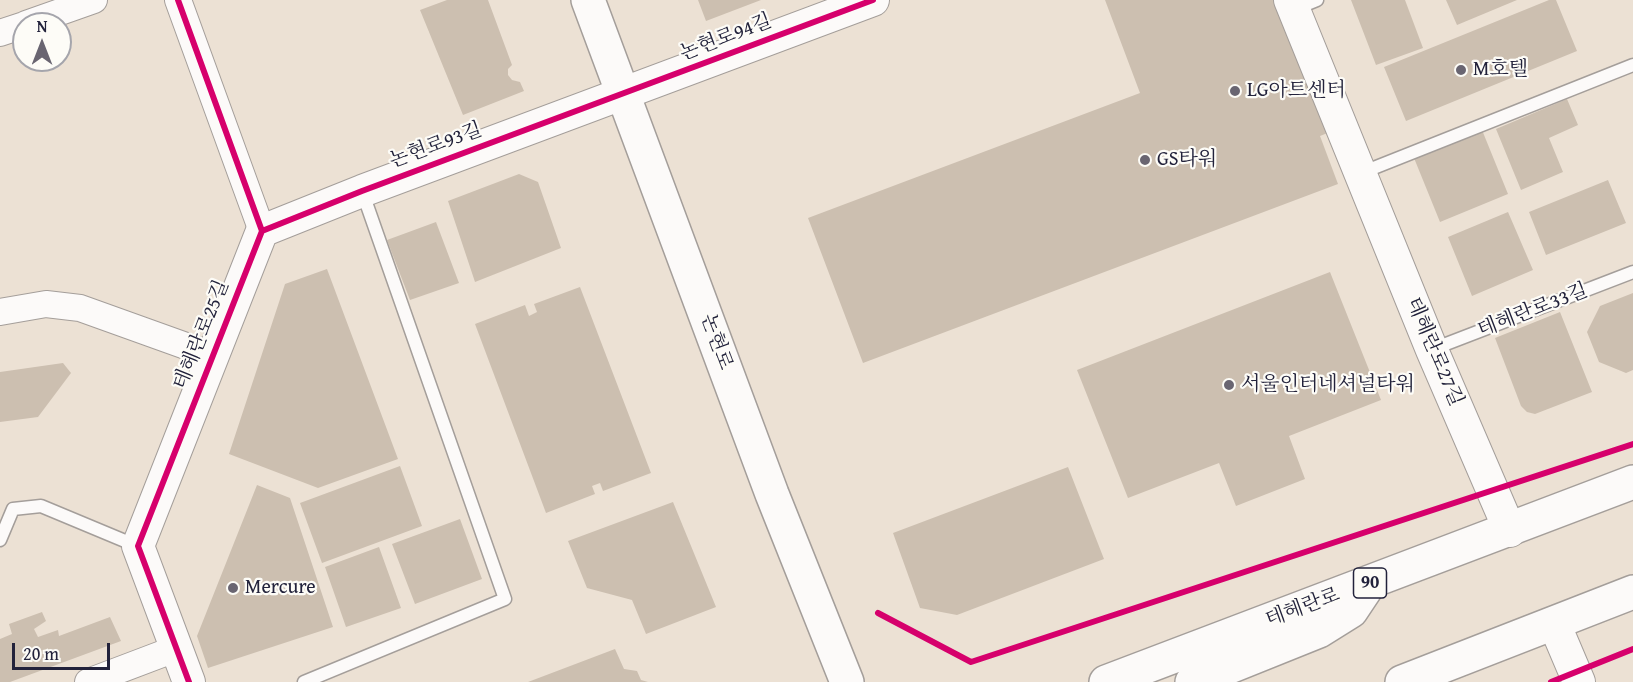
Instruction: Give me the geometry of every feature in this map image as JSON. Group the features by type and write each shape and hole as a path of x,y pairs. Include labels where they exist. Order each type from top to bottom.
{"main road":[{"name":"논현로","path":"588,0 772,494 847,682"},
{"name":"테헤란로","path":"1106,682 1510,531 1633,482"},
{"path":"1192,682 1319,631 1351,611 1369,584"},
{"path":"1402,682 1633,592"}],"street":[{"path":"60,12 94,0"},
{"path":"178,0 262,231"},
{"name":"논현로94길","path":"624,95 873,0"},
{"name":"테헤란로27길","path":"1300,3 1360,174 1510,531"},
{"name":"논현로93길","path":"262,231 362,191 624,95"},
{"name":"테헤란로25길","path":"138,546 211,355 262,231"},
{"name":"테헤란로25길","path":"0,312 46,304 80,308 211,355"},
{"path":"138,546 189,682"},
{"path":"1554,623 1579,682"},
{"path":"88,682 176,650"}],"lane":[{"path":"1360,174 1633,65"},
{"path":"304,682 505,599 362,191"},
{"name":"테헤란로33길","path":"1432,350 1633,272"},
{"path":"0,540 13,509 41,506 138,546"}],"building":[{"path":"447,0 488,0 512,65 508,69 508,75 512,80 520,82 524,91 463,115 420,10"},
{"path":"698,0 761,0 706,21"},
{"name":"GS타워","path":"1105,0 1280,0 1330,132 1320,136 1338,184 863,363 808,218 1140,93"},
{"path":"1351,0 1405,0 1423,48 1376,65"},
{"path":"1446,0 1517,0 1457,25"},
{"path":"1549,0 1556,0 1577,51 1406,121 1384,67"},
{"path":"1567,99 1578,125 1549,138 1563,172 1521,190 1496,129"},
{"path":"1482,130 1508,194 1440,222 1414,158"},
{"path":"519,174 538,182 561,248 475,282 448,201"},
{"path":"1608,180 1626,223 1546,255 1529,212"},
{"path":"1508,212 1533,270 1472,296 1448,237"},
{"path":"436,222 459,283 410,300 387,240"},
{"path":"327,269 398,459 318,488 229,454 285,284"},
{"name":"서울인터네셔널타워","path":"1330,272 1381,400 1289,436 1305,479 1236,506 1219,463 1128,498 1077,370"},
{"path":"580,287 651,473 603,491 600,483 592,486 595,494 546,513 475,324 525,305 529,316 537,312 534,304"},
{"path":"1633,293 1633,370 1626,373 1599,362 1587,332 1600,306"},
{"path":"1560,312 1592,392 1535,414 1527,412 1521,406 1495,338"},
{"path":"63,363 71,373 38,417 0,422 0,372"},
{"path":"400,466 422,526 322,563 300,503"},
{"path":"1068,467 1104,559 957,615 920,608 893,533"},
{"path":"257,485 290,498 333,627 208,668 197,636"},
{"path":"673,502 716,607 646,634 632,600 587,588 568,541"},
{"path":"460,519 482,579 415,604 392,544"},
{"path":"379,547 401,608 346,627 325,567"},
{"path":"42,612 46,621 34,629 38,637 58,630 59,636 110,617 121,641 10,682 0,682 0,639 12,634 9,624"},
{"path":"615,649 624,669 637,671 641,680 648,682 528,682"}],"cycle path":[{"path":"178,0 262,231 138,546 189,682"},
{"path":"262,231 362,191 873,0"},
{"path":"878,613 971,662 1633,444"},
{"path":"1551,682 1633,649"}],"place":[{"name":"M호텔","path":"1461,70"},
{"name":"LG아트센터","path":"1235,91"},
{"name":"GS타워","path":"1145,160"},
{"name":"서울인터네셔널타워","path":"1229,385"},
{"name":"Mercure","path":"233,588"}]}
